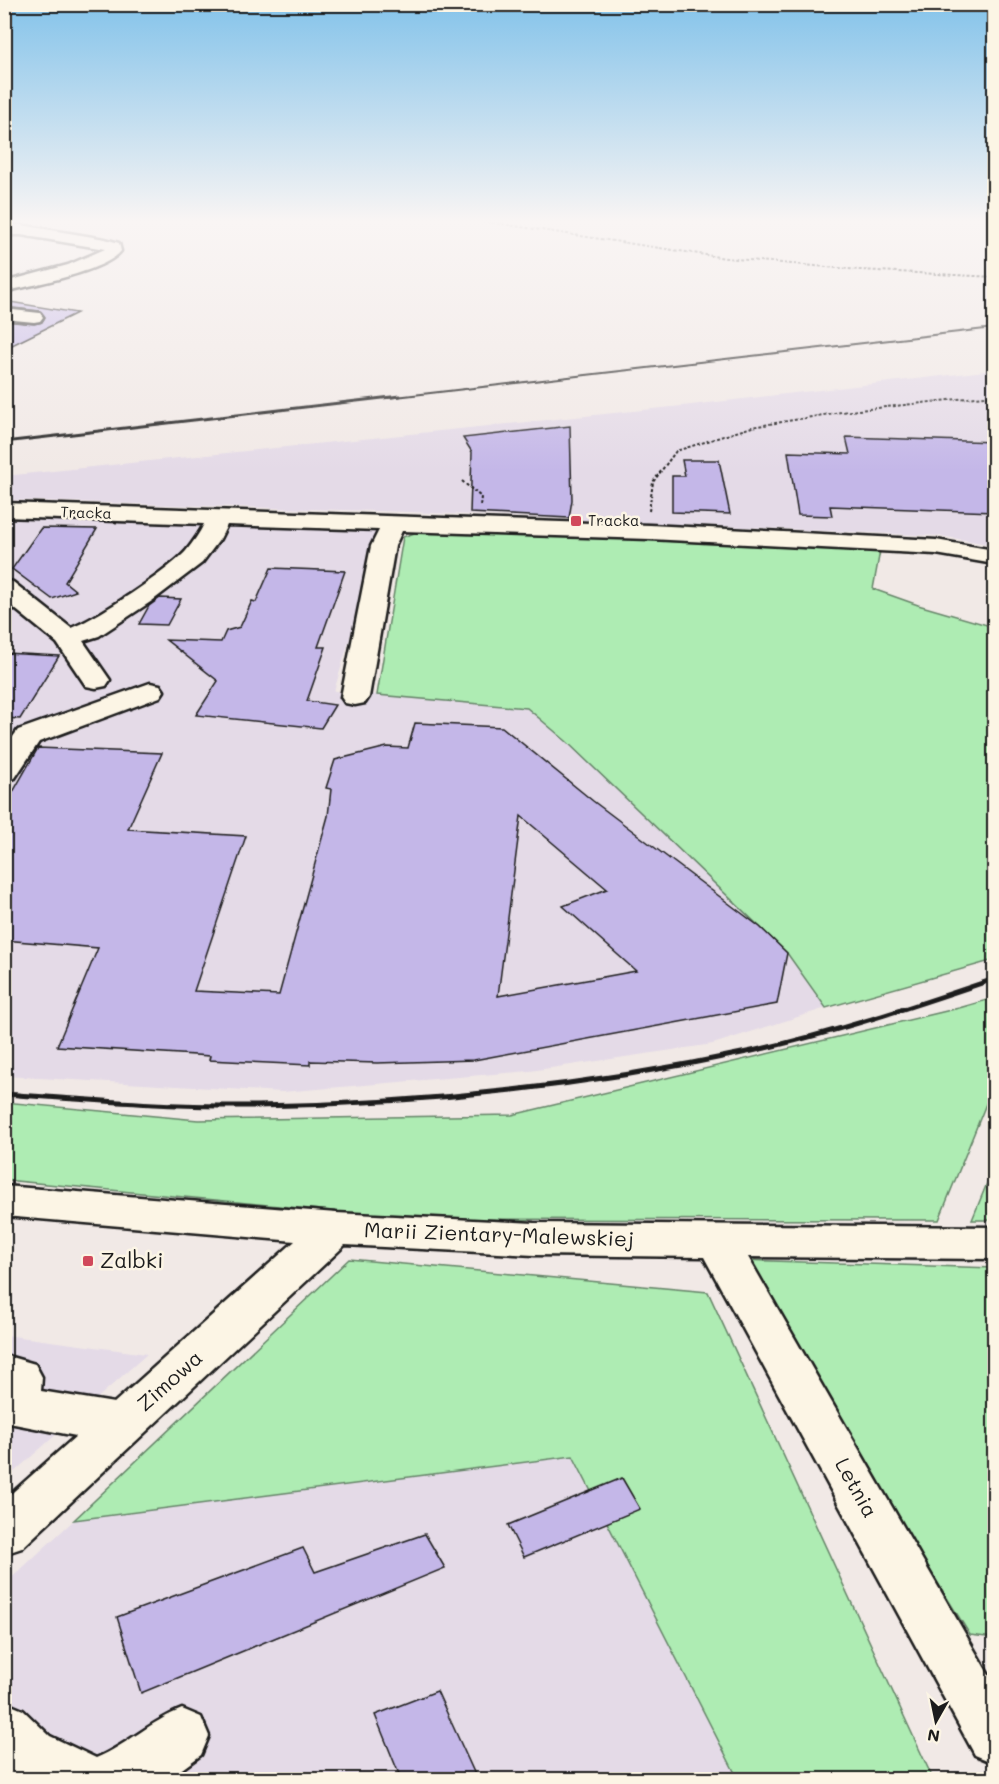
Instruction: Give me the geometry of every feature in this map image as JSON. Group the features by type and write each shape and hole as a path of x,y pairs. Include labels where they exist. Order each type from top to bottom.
{"street":[{"path":"4,314 34,317"},
{"name":"Tracka","path":"4,510 650,532 924,547 970,541 994,557"},
{"path":"68,638 90,630 143,596 193,558 208,539 219,517"},
{"path":"355,696 383,546 393,524"},
{"path":"12,607 68,638 96,680"},
{"path":"4,772 16,735 150,691"},
{"name":"Marii Zientary-Malewskiej","path":"4,1201 336,1229 534,1239 994,1243"},
{"name":"Zimowa","path":"4,1532 336,1229"},
{"name":"Letnia","path":"717,1241 994,1736"},
{"path":"4,1374 19,1377 16,1406 123,1424"},
{"path":"4,1730 30,1756 81,1779"},
{"path":"110,1779 126,1775 182,1736"}],"path":[{"path":"650,532 649,512 653,482 676,451 753,427 841,412 994,395"},
{"path":"462,481 481,497 478,526"}],"shaded area":[{"path":"994,370 994,545 940,536 409,512 5,500 5,476 691,405"},
{"path":"4,514 383,528 334,691 527,708 566,741 787,953 826,1008 713,1044 530,1071 282,1092 5,1076"},
{"path":"5,1335 147,1354 5,1480"},
{"path":"573,1456 738,1779 5,1780 5,1584 74,1520"}],"green space":[{"path":"423,530 880,551 873,589 994,627 994,960 826,1008 787,953 566,741 527,708 377,695 403,537"},
{"path":"994,998 994,1084 939,1220 416,1219 5,1180 4,1102 198,1120 512,1115"},
{"path":"994,1166 994,1220 972,1220"},
{"path":"349,1259 708,1292 933,1779 738,1779 573,1456 74,1520"},
{"path":"738,1260 994,1268 994,1638 970,1635"}],"building":[{"path":"4,304 24,304 77,313 4,349 4,321 34,324 42,322 45,317 40,311 4,307"},
{"path":"570,426 572,500 569,518 470,513 472,452 463,438"},
{"path":"846,437 994,442 994,512 830,506 832,516 798,515 788,452 850,454"},
{"path":"682,460 719,460 730,514 672,512 672,476 685,476"},
{"path":"41,528 97,529 65,582 76,591 52,599 12,569"},
{"path":"271,568 345,571 318,647 326,647 307,701 335,705 321,728 196,715 218,681 166,640 221,642 226,631 240,627 252,601 256,602"},
{"path":"160,598 181,599 167,625 139,624 149,606"},
{"path":"4,653 59,656 20,719 4,718"},
{"path":"415,723 502,727 593,801 760,927 787,953 777,1004 474,1060 377,1063 310,1061 310,1065 209,1060 210,1056 57,1046 98,948 4,940 4,808 38,748 162,753 128,829 246,836 194,991 279,995 328,816 331,789 326,788 335,760 387,747 408,748","holes":["521,816 607,889 563,906 636,971 498,996"]},
{"path":"622,1478 640,1509 524,1557 508,1525"},
{"path":"425,1534 445,1568 141,1693 117,1617 303,1548 315,1572"},
{"path":"437,1691 477,1779 401,1779 375,1715"}],"railway":[{"path":"387,398 994,328"},
{"path":"4,442 400,396"},
{"path":"4,1094 98,1101 256,1106 381,1101 506,1091 629,1074 783,1044 904,1009 994,979"}],"place":[{"name":"Tracka","path":"576,521"},
{"name":"Zalbki","path":"88,1261"}]}
